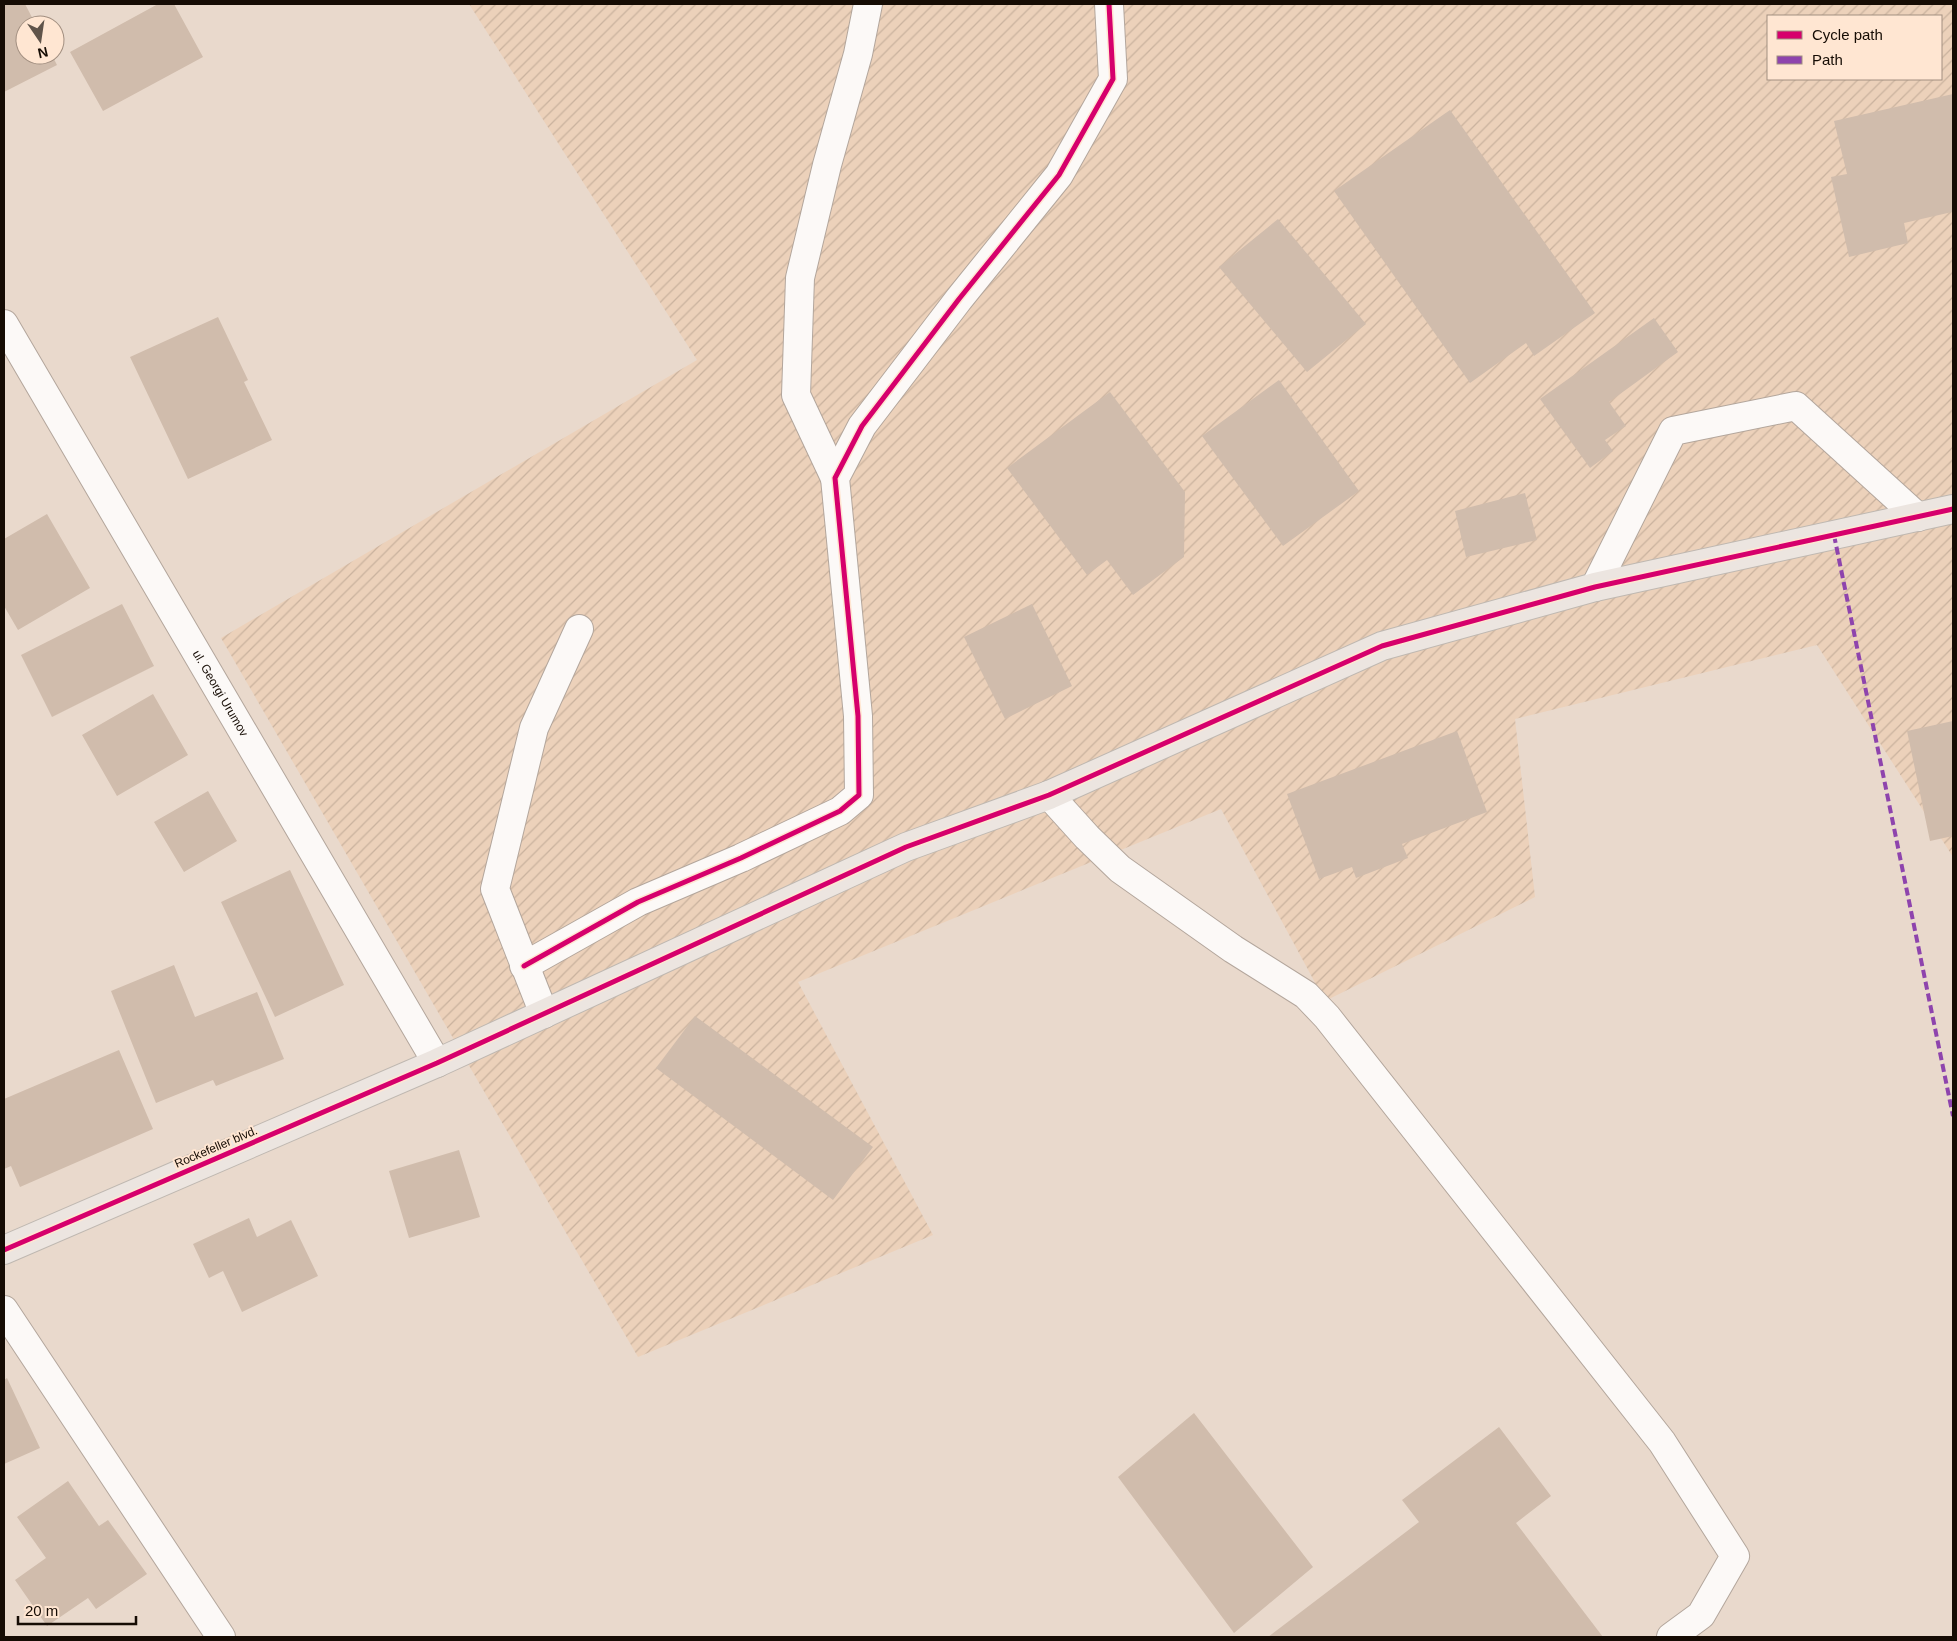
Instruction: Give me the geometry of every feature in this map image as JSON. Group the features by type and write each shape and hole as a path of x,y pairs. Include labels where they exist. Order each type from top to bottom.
{"main road":[{"name":"Rockefeller blvd.","path":"4,1250 437,1063 906,847 1049,795 1382,646 1595,587 1953,509"}],"street":[{"path":"524,966 638,902 741,858 840,811 859,795 858,716 835,478 796,395 800,278 827,165 858,54 868,4"},
{"path":"835,478 862,426 1059,175 1113,79 1109,4"},
{"name":"ul. Georgi Urumov","path":"4,324 437,1063"},
{"path":"1595,587 1673,431 1796,406 1918,517"},
{"path":"544,1014 495,889 534,728 579,629"},
{"path":"1049,795 1087,837 1120,868 1233,949 1312,1001 1327,1017 1662,1442 1735,1556 1701,1615 1671,1637"},
{"path":"4,1310 221,1637"}],"shaded area":[{"path":"469,4 1953,4 1953,857 1817,645 1515,719 1535,897 1325,1001 1221,809 798,982 933,1235 638,1357 221,638 697,360"}],"building":[{"path":"4,4 25,4 31,15 15,15 15,65 57,65 4,92"},
{"path":"158,4 174,4 203,57 103,111 70,52"},
{"path":"1953,94 1953,216 1952,212 1904,223 1908,243 1849,257 1831,177 1847,174 1834,121"},
{"path":"1450,110 1595,313 1534,356 1526,343 1470,383 1334,191"},
{"path":"1278,219 1366,324 1307,372 1219,267"},
{"path":"218,317 248,380 244,382 272,440 188,479 130,357"},
{"path":"1654,318 1678,352 1609,402 1626,426 1605,440 1613,451 1590,468 1540,399"},
{"path":"1279,380 1359,491 1283,546 1202,436"},
{"path":"1110,392 1185,492 1184,557 1133,595 1107,560 1087,575 1007,468"},
{"path":"1525,493 1537,540 1466,557 1455,511"},
{"path":"47,514 90,588 18,630 4,606 4,539"},
{"path":"122,604 154,666 52,717 21,655"},
{"path":"1032,604 1072,686 1005,719 964,637"},
{"path":"153,694 188,755 117,796 82,735"},
{"path":"1953,721 1953,836 1930,841 1907,731"},
{"path":"1457,731 1487,812 1402,844 1408,858 1356,878 1352,867 1319,879 1287,794"},
{"path":"208,791 237,841 184,872 154,822"},
{"path":"290,870 344,985 275,1017 221,902"},
{"path":"174,965 195,1017 257,992 284,1059 216,1086 213,1080 156,1103 111,991"},
{"path":"695,1016 873,1147 833,1200 656,1068"},
{"path":"119,1050 153,1129 20,1187 11,1166 4,1169 4,1099"},
{"path":"459,1150 480,1217 409,1238 389,1171"},
{"path":"249,1218 257,1237 291,1220 318,1276 242,1312 223,1271 209,1278 193,1244"},
{"path":"7,1378 40,1448 4,1464 4,1380"},
{"path":"1194,1413 1313,1567 1234,1633 1118,1477"},
{"path":"1499,1427 1551,1496 1516,1523 1603,1637 1268,1637 1419,1522 1402,1500"},
{"path":"68,1481 99,1526 108,1520 147,1574 96,1609 88,1598 47,1626 15,1580 46,1558 17,1517"}],"marked path":[{"path":"1834,535 1953,1116"}],"cycle path":[{"path":"524,966 638,902 741,858 840,811 859,795 858,716 835,478 862,426 959,299 1059,175 1113,79 1109,4"},
{"path":"4,1250 437,1063 906,847 1049,795 1382,646 1595,587 1953,509"}]}
